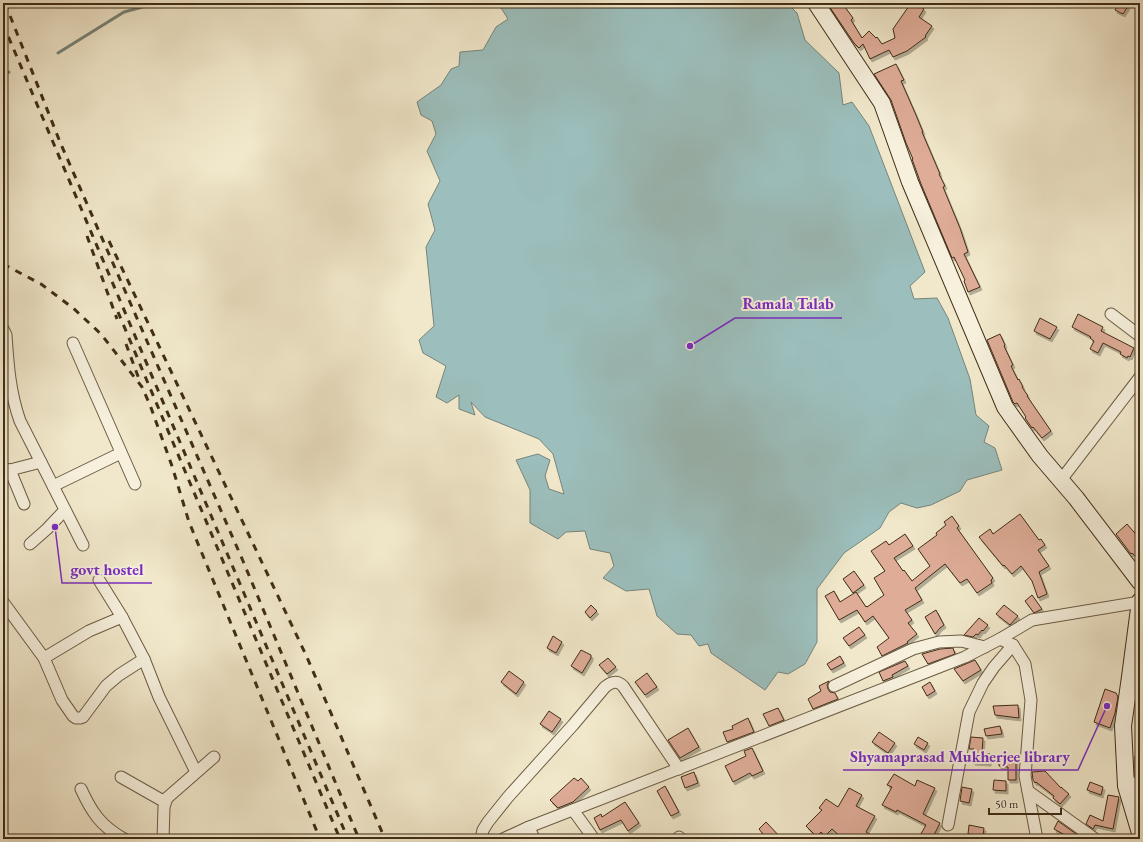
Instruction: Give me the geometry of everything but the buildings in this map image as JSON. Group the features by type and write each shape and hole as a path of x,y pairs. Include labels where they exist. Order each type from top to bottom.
{"street":[{"path":"816,3 882,103 910,182 1005,407 1040,456 1061,480 1140,582"},
{"path":"1111,314 1140,336"},
{"path":"3,329 6,335 5,350 10,389 20,422 83,545"},
{"path":"73,343 135,484"},
{"path":"1061,480 1140,377"},
{"path":"53,486 121,453"},
{"path":"24,504 6,469 41,462"},
{"path":"30,544 65,510"},
{"path":"99,580 122,617 144,659 158,697 196,772"},
{"path":"3,602 44,658 62,700 76,718 82,717 106,686 144,659"},
{"path":"503,839 529,827 965,657 1032,620 1140,602 1134,693 1123,726 1133,783 1126,786 1140,833"},
{"path":"44,658 89,631 122,617"},
{"path":"1000,639 1013,645 1025,664 1031,700 1025,776 1037,839"},
{"path":"834,686 912,650 939,642 961,641 985,647"},
{"path":"948,825 969,712 983,683 994,667 1013,645"},
{"path":"481,839 483,830 488,822 508,797 573,725 604,686 608,684 614,682 620,683 623,686 679,769"},
{"path":"163,839 165,802 167,798 214,757"},
{"path":"120,777 165,802"},
{"path":"81,789 97,817 112,831 124,839"},
{"path":"1028,791 1095,839"},
{"path":"573,810 594,839"},
{"path":"529,827 534,839"}],"water":[{"path":"498,3 787,3 797,13 805,40 839,73 843,105 852,102 869,126 925,272 910,286 914,299 937,298 948,318 970,379 976,415 989,426 984,442 995,448 1002,470 967,480 960,491 931,505 917,508 901,503 889,512 880,528 844,553 817,589 817,642 805,664 788,674 778,672 765,690 711,653 708,644 699,646 691,635 677,634 657,616 649,589 626,591 603,578 614,566 610,553 590,549 585,531 566,532 558,539 530,523 530,490 516,460 538,454 550,460 545,476 549,489 564,494 553,454 539,439 485,417 471,402 475,415 459,409 459,395 447,403 436,397 446,366 423,353 419,340 434,326 426,247 435,230 428,204 440,181 427,151 436,134 432,121 421,115 417,102 441,85 451,69 459,66 460,52 483,50 496,27 508,19"}],"waterway":[{"path":"58,53 124,12 157,3"},
{"path":"3,76 9,72"}],"railway":[{"path":"5,3 60,142 243,561 359,839"},
{"path":"3,24 348,839"},
{"path":"87,236 117,319"},
{"path":"109,241 306,655 385,839"},
{"path":"3,264 41,284 73,308 101,334 142,387 172,466 189,522 320,839"},
{"path":"118,312 340,839"},
{"path":"126,344 139,379"}],"place":[{"name":"Ramala Talab","path":"690,346"},
{"name":"govt hostel","path":"55,527"},
{"name":"Shyamaprasad Mukherjee library","path":"1107,706"}]}
